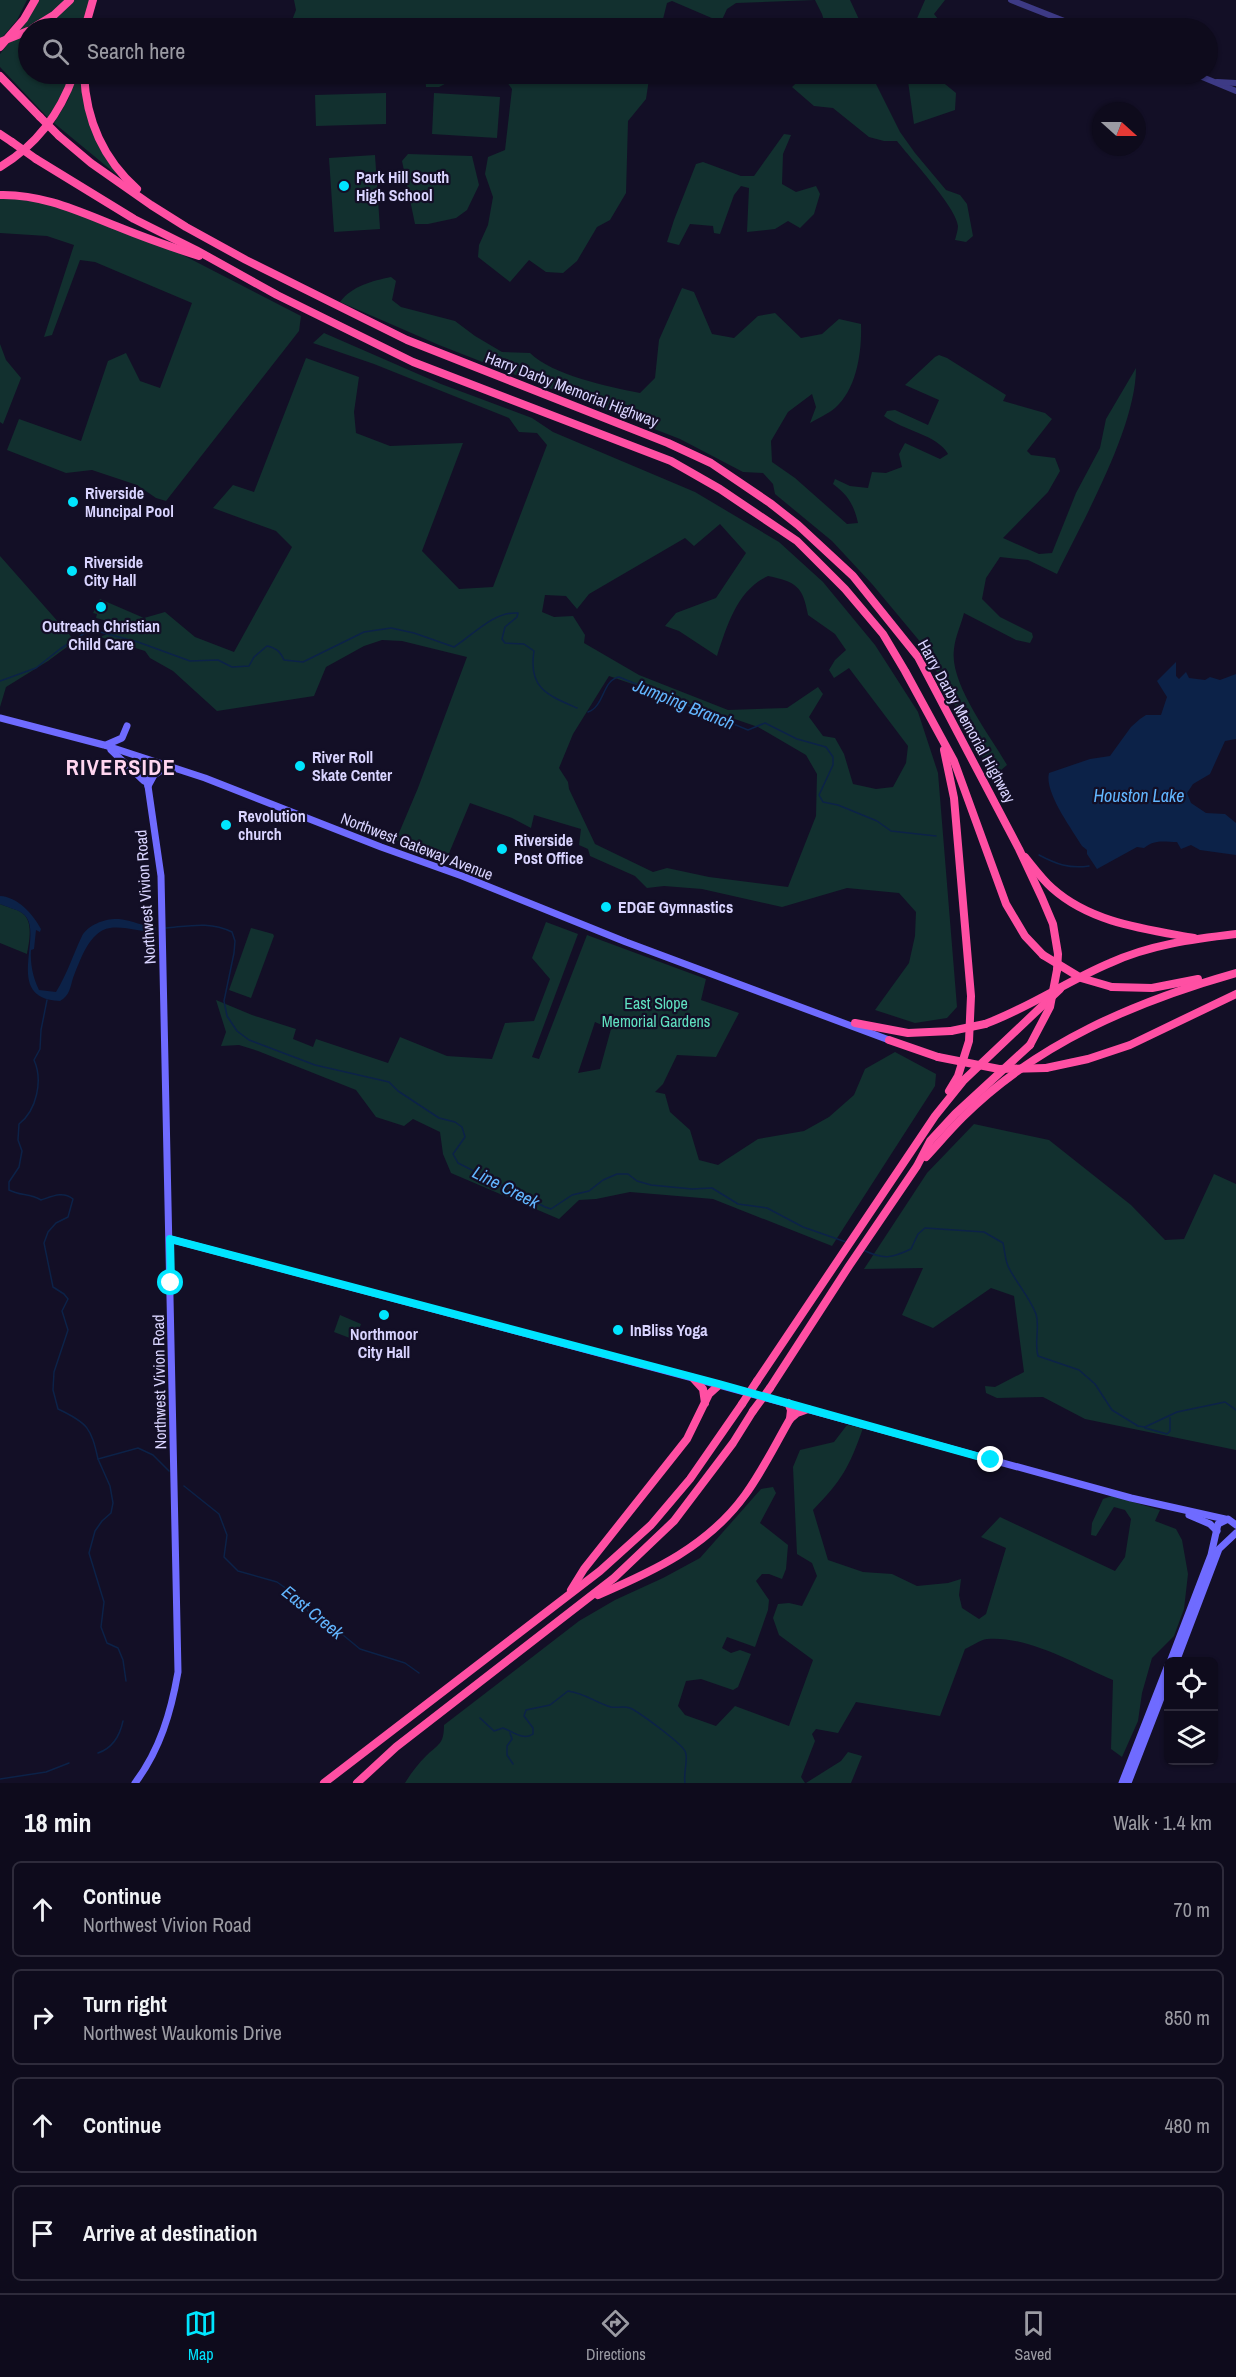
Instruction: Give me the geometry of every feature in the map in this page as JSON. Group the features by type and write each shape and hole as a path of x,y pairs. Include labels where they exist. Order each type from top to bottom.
{"highway":[{"path":"24,18 30,0"},
{"path":"25,18 35,0"},
{"path":"49,18 70,0"},
{"path":"89,18 93,0"},
{"path":"0,47 18,26"},
{"path":"0,42 18,35"},
{"name":"Harry Darby Memorial Highway","path":"1,77 59,136 91,163 186,227 315,296 426,348 668,443 711,463 770,503 798,525 853,576 918,657 1019,849"},
{"path":"0,167 16,158 39,137 55,117 70,84"},
{"path":"85,84 90,115 100,142 114,167 151,205"},
{"name":"Harry Darby Memorial Highway","path":"0,134 36,159 134,219 335,324 413,362 671,461 705,479 797,541 845,589 882,634 906,671 941,738"},
{"path":"0,195 32,197 55,202 161,244 219,263"},
{"path":"941,738 954,761 1006,904 1025,936 1043,955 1082,978 1112,987 1152,988 1236,973"},
{"path":"324,1783 600,1571 651,1525 690,1479 935,1116 958,1076 969,1041 971,996 954,798 941,738"},
{"path":"1019,849 1054,890 1092,913 1141,928 1198,939"},
{"path":"357,1783 396,1747 590,1598 674,1521 733,1443 917,1166 930,1142 955,1114 1030,1045 1050,1007 1058,954 1053,924 1019,849"},
{"path":"855,1023 908,1033 951,1031 985,1024 1060,990 1102,966 1133,954 1198,939 1236,934"},
{"path":"917,1166 964,1116 1001,1084 1053,1048 1135,1007 1236,973"},
{"path":"935,1116 964,1080 1060,990"},
{"path":"889,1040 938,1057 999,1069 1046,1068 1088,1059 1130,1045 1236,994"},
{"path":"693,1378 703,1389 705,1403"},
{"path":"567,1596 584,1569 687,1439 713,1389 719,1384"},
{"path":"788,1403 790,1419"},
{"path":"590,1598 677,1558 716,1528 746,1495 790,1419 797,1413 808,1409"}],"main road":[{"name":"Northwest Gateway Avenue","path":"0,718 104,745 168,766 381,848 462,876 624,942 889,1040"},
{"path":"104,745 122,738 127,726"},
{"path":"104,745 131,766 148,786 154,775 168,766"},
{"name":"Northwest Vivion Road","path":"135,1783 164,1732 173,1702 178,1672 162,912 159,858 148,786 139,757"},
{"name":"Northwest Gateway Avenue","path":"820,1014 855,1023"},
{"path":"170,1239 719,1384 1179,1510 1225,1519 1236,1525"},
{"path":"1179,1510 1210,1524 1222,1538 1234,1536"},
{"path":"1171,1657 1211,1556 1218,1524 1225,1519"},
{"path":"1178,1657 1219,1549 1234,1536"},
{"path":"1122,1783 1164,1676"},
{"path":"1128,1783 1164,1690"}],"street":[{"path":"1011,0 1057,18"},
{"path":"1218,82 1236,82"},
{"path":"1218,83 1236,91"}],"green space":[{"path":"0,0 27,0 17,20 0,40"},
{"path":"39,0 66,0 43,18 27,18"},
{"path":"74,0 90,0 86,18 52,18"},
{"path":"294,0 815,0 736,3 727,9 723,18 712,18 672,1 667,3 663,18 293,18 296,10"},
{"path":"815,0 850,0 858,18 823,18"},
{"path":"925,0 945,0 934,14 937,18 917,18"},
{"path":"18,32 18,84 66,84 50,120 0,67 0,54"},
{"path":"74,84 83,84 84,101 117,175 54,123 68,100"},
{"path":"426,84 445,84 439,87 426,87"},
{"path":"508,84 648,84 646,99 628,121 626,193 610,220 597,227 577,261 563,273 546,272 529,260 510,282 478,257 479,245 488,225 493,197 485,174 488,157 505,150 512,89"},
{"path":"795,84 876,84 900,132 915,153 946,190 960,195 967,204 973,236 966,242 955,240 958,226 956,218 932,183 897,141 884,141 869,137 833,108 814,106 792,87"},
{"path":"908,84 945,84 956,93 955,110 914,124"},
{"path":"386,93 386,124 316,126 315,95"},
{"path":"434,93 500,97 497,138 432,134"},
{"path":"784,134 791,135 783,154 782,184 796,192 816,186 820,194 814,214 800,228 788,221 775,229 747,232 749,188 741,186 734,195 720,234 714,233 713,226 690,224 679,245 667,242 696,164 703,162 741,176 754,176"},
{"path":"408,154 472,156 479,185 467,210 456,218 428,224 415,224 402,161"},
{"path":"375,155 380,229 334,232 329,158"},
{"path":"0,197 45,201 177,252 301,316 299,331 166,501 156,498 137,485 92,470 66,473 7,450 19,419 81,441 108,361 126,353 140,381 160,388 192,303 95,262 80,260 52,335 44,337 74,245 47,236 0,233"},
{"path":"391,277 396,281 392,300 401,307 455,321 502,352 530,353 552,368 566,374 597,384 640,393 655,378 659,340 682,288 694,292 712,334 734,338 758,316 775,313 801,338 822,334 839,319 861,324 857,369 842,400 832,410 810,423 816,407 812,394 788,412 771,441 772,462 795,478 847,524 858,523 855,511 843,492 833,484 835,479 850,486 868,488 872,472 886,473 902,467 899,454 905,443 940,459 948,454 943,447 928,437 884,416 887,411 895,410 928,425 939,400 905,385 935,357 939,355 947,358 1006,395 1003,401 1045,413 1052,419 1027,451 1031,455 1055,458 1060,471 1048,492 1003,538 1039,554 1052,553 1076,493 1100,448 1106,419 1136,368 1134,392 1118,445 1057,574 1028,560 1000,557 986,578 982,599 1000,617 1032,633 1030,643 1016,640 964,613 954,649 954,663 964,693 1007,765 993,777 922,644 872,584 832,541 775,494 773,484 763,473 743,472 680,439 439,345 340,302 356,288"},
{"path":"324,333 441,384 532,418 553,432 695,492 779,542 823,582 875,645 918,712 938,773 957,1007 947,1018 915,1023 875,1010 909,963 915,936 916,912 899,893 847,888 782,907 702,889 664,886 647,888 635,876 590,856 588,849 579,845 581,829 534,815 531,828 512,818 470,803 447,858 396,840 467,657 402,641 382,640 364,646 326,667 314,696 217,711 173,671 150,658 145,651 100,637 127,626 96,618 97,614 93,613 100,599 144,618 165,612 195,637 234,652 292,547 276,531 213,508 233,485 254,492 306,358 359,377 354,412 356,433 390,446 463,443 422,551 459,589 493,587 547,445 537,433 519,432 509,418 374,364 313,343","holes":["720,524 746,553 716,598 676,613 665,626 679,631 717,656 735,610 748,590 768,576 792,583 801,591 808,615 835,634 846,650 835,660 829,670 834,678 849,668 908,746 906,763 893,787 876,789 853,784 844,754 835,738 823,736 809,717 823,694 818,687 787,708 728,710 639,675 584,643 585,635 573,616 554,617 542,612 545,595 566,596 577,609 589,594 685,538 694,546","609,676 758,727 806,755 817,774 816,816 788,887 709,877 667,868 653,872 595,844 569,789 568,782 559,768 573,734"]},
{"path":"0,344 6,360 21,378 3,424 0,422"},
{"path":"0,556 75,641 6,687 0,707"},
{"path":"0,904 17,910 26,917 30,932 27,954 0,943"},
{"name":"East Slope Memorial Gardens","path":"546,922 578,934 532,1057 539,1059 587,935 706,979 701,1000 739,1013 716,1057 677,1055 663,1084 655,1092 665,1094 670,1112 690,1130 699,1160 718,1165 758,1139 804,1131 829,1117 854,1095 865,1069 895,1052 936,1074 935,1086 832,1246 713,1199 630,1192 579,1200 559,1219 451,1173 443,1154 440,1132 413,1119 404,1126 376,1117 356,1090 258,1051 239,1045 221,1046 226,1032 216,1000 252,1015 296,1029 293,1039 313,1047 316,1039 388,1063 400,1037 447,1056 492,1059 505,1023 534,1021 550,979 532,958","holes":["595,1022 611,1029 600,1069 578,1073"]},
{"path":"251,928 274,936 251,998 229,990"},
{"path":"974,1124 1049,1140 1131,1205 1165,1240 1184,1239 1214,1174 1236,1184 1236,1450 1085,1419 1043,1397 997,1398 986,1393 985,1386 995,1387 1024,1372 1014,1296 991,1288 933,1328 902,1315 923,1268 864,1269 927,1173"},
{"path":"340,1315 361,1324 355,1340 334,1332"},
{"path":"847,1425 863,1428 844,1473 813,1510 828,1560 863,1572 892,1574 917,1586 948,1583 961,1579 959,1595 962,1608 979,1619 986,1614 1006,1548 981,1537 1000,1517 1115,1571 1125,1557 1131,1519 1125,1510 1114,1507 1096,1536 1091,1535 1092,1523 1103,1499 1112,1496 1160,1510 1155,1521 1176,1529 1182,1540 1188,1574 1184,1609 1174,1636 1152,1658 1142,1693 1138,1721 1122,1757 1111,1749 1113,1680 1035,1646 1002,1639 987,1639 965,1649 940,1716 856,1702 838,1733 816,1729 812,1734 815,1741 801,1777 805,1783 405,1783 420,1762 440,1744 444,1725 579,1621 615,1600 700,1558 761,1489 773,1487 776,1493 760,1523 788,1545 786,1569 782,1579 762,1574 756,1581 769,1600 768,1610 755,1647 727,1637 722,1648 731,1653 740,1650 751,1654 738,1687 733,1690 701,1679 686,1681 678,1706 685,1715 716,1726 735,1706 789,1726 813,1660 779,1635 773,1618 778,1604 789,1603 802,1606 817,1576 812,1563 797,1554 793,1467 800,1450 834,1442"},
{"path":"848,1752 862,1756 851,1783 806,1783 841,1761"}],"water":[{"name":"Houston Lake","path":"1176,662 1176,676 1179,679 1186,672 1189,678 1205,680 1210,677 1220,680 1236,674 1236,739 1225,741 1210,774 1193,784 1187,793 1191,803 1206,813 1225,814 1236,823 1236,855 1200,850 1191,845 1181,849 1177,842 1160,842 1152,843 1144,848 1137,847 1097,869 1055,800 1049,773 1090,759 1110,756 1131,727 1140,719 1146,715 1161,715 1167,697 1157,681"},
{"path":"0,896 13,899 24,907 41,929 40,932 36,930 34,949 31,950 34,975 39,990 56,992 82,936 93,925 119,919 156,927 156,930 151,932 110,928 96,935 82,956 69,991 60,1001 42,997 32,989 28,977 29,922 22,913 0,904"}],"waterway":[{"name":"Jumping Branch","path":"0,681 36,668 88,631 138,642 190,661 218,660 232,667 249,666 254,657 267,646 277,650 284,660 303,662 364,632 391,628 414,633 454,647 492,620 509,613 518,613 517,617 505,627 502,639 505,643 524,644 534,651 533,664 537,682 549,694 577,708"},
{"name":"Jumping Branch","path":"588,712 598,704 609,683 619,677 748,730 765,723 797,739 826,747 833,757 833,765 819,795 823,802 838,805 877,821 891,831 936,836"},
{"name":"Jumping Branch","path":"1039,855 1063,865 1089,866"},
{"name":"Line Creek","path":"166,928 208,925 232,932 235,941 234,953 224,1001 227,1016 237,1031 249,1040 315,1065 389,1082 398,1091 439,1118 455,1122 462,1127 465,1137 453,1154 458,1163 545,1207 551,1209 572,1195 589,1191 603,1180 617,1174 628,1174 637,1181 651,1185 692,1189 712,1188 738,1204 767,1208 803,1227 846,1242"},
{"name":"East Creek","path":"47,1000 40,1049 34,1060 38,1076 37,1094 30,1111 19,1124 18,1140 22,1151 19,1167 9,1182 9,1190 41,1200 62,1195 73,1199 68,1217 56,1223 48,1232 44,1243 53,1287 68,1299 62,1311 68,1330 54,1372 53,1390 58,1409 76,1418 87,1428 98,1459 138,1448 153,1455 169,1471"},
{"name":"Line Creek","path":"863,1250 888,1257 898,1254 911,1249 918,1234 925,1228 984,1232 1003,1243 1008,1267 1036,1314 1038,1356 1079,1370 1095,1384 1112,1410 1138,1426 1145,1427 1177,1412 1225,1402 1236,1410"},
{"name":"Line Creek","path":"1145,1428 1167,1434 1170,1431 1170,1418"},
{"path":"98,1459 110,1486 113,1503 111,1513 95,1531 89,1553 104,1602 101,1627 107,1643 118,1648 123,1660 126,1681"},
{"name":"East Creek","path":"184,1486 219,1514 227,1535 224,1557 238,1571 277,1582 294,1594 312,1616 328,1625 334,1633 343,1635 360,1649 405,1663 419,1673"},
{"name":"East Creek","path":"480,1718 494,1731 503,1728 518,1735 529,1736 533,1734 533,1728 524,1716 526,1710 550,1705 568,1691 611,1707 630,1708 676,1741 685,1751 685,1783"},
{"path":"98,1753 108,1748 115,1740 123,1721"},
{"path":"510,1733 512,1739 507,1746 507,1755 513,1764"},
{"path":"0,1779 46,1772 69,1763"}],"place":[{"name":"Park Hill South High School","path":"344,186"},
{"name":"Riverside Muncipal Pool","path":"73,502"},
{"name":"Riverside City Hall","path":"72,571"},
{"name":"Outreach Christian Child Care","path":"101,607"},
{"name":"River Roll Skate Center","path":"300,766"},
{"name":"Revolution church","path":"226,825"},
{"name":"Riverside Post Office","path":"502,849"},
{"name":"EDGE Gymnastics","path":"606,907"},
{"name":"Northmoor City Hall","path":"384,1315"},
{"name":"InBliss Yoga","path":"618,1330"}],"district":[{"name":"RIVERSIDE","path":"121,767"}],"route":[{"path":"171,1283 170,1239 719,1384 991,1460"}]}
